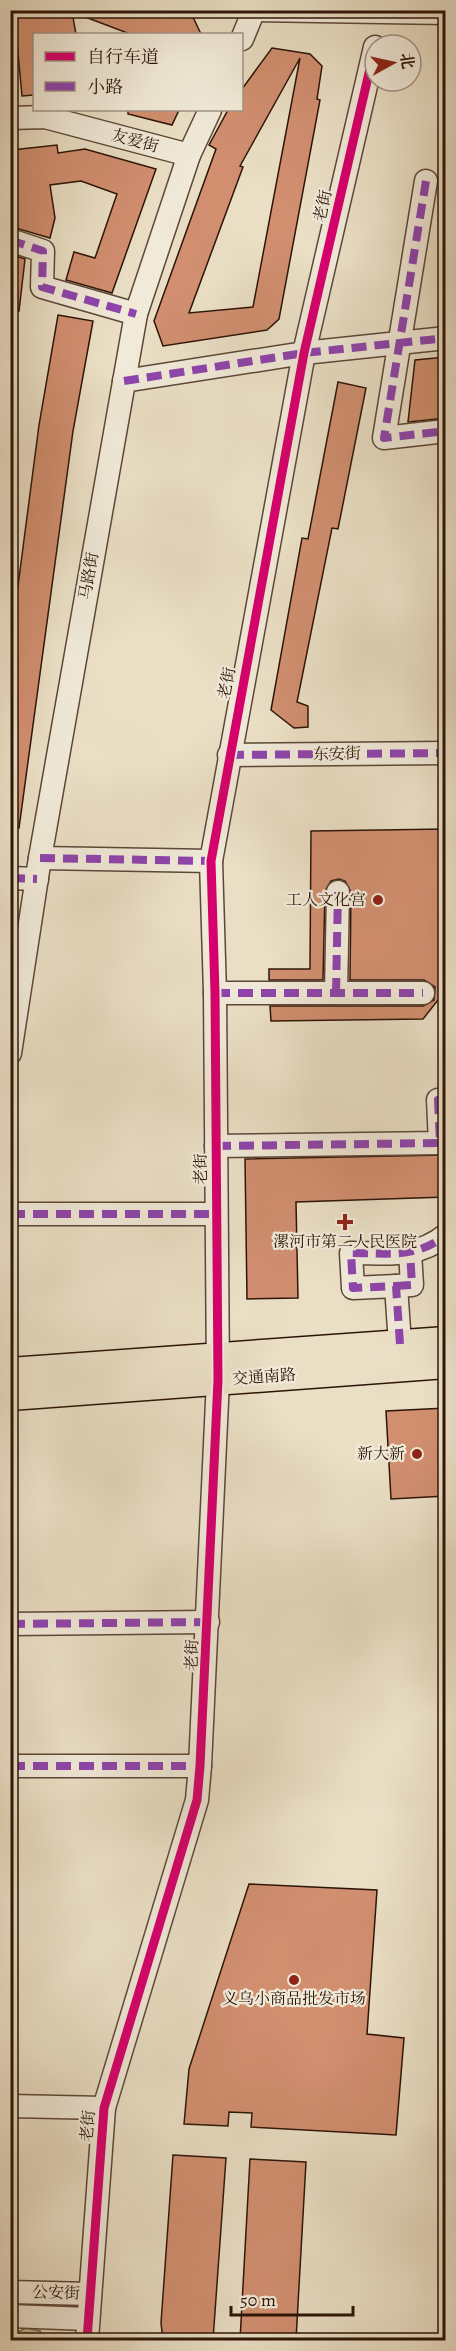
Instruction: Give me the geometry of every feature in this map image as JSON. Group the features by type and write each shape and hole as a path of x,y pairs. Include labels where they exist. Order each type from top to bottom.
{"main road":[{"name":"交通南路","path":"10,1396 400,1344 446,1341"},
{"name":"交通南路","path":"10,1372 446,1364"}],"street":[{"path":"243,36 253,11 446,13"},
{"name":"老街","path":"378,33 383,11"},
{"name":"老街","path":"90,2294 104,2108 197,1800 200,1766 208,1622 217,1368 215,993 211,861 304,353 364,93"},
{"name":"马路街","path":"10,1053 38,868 136,314 189,155 210,111"},
{"name":"友爱街","path":"10,118 45,117 189,155"},
{"path":"426,181 384,438 446,431"},
{"path":"10,240 43,251 42,287 136,314"},
{"path":"124,381 304,353 446,338"},
{"name":"东安街","path":"229,755 446,753"},
{"path":"10,878 38,868 211,861"},
{"path":"336,993 338,892"},
{"path":"215,993 423,993"},
{"path":"216,1146 440,1143 438,1100 446,1100"},
{"path":"10,1214 216,1214"},
{"path":"410,1252 412,1285 353,1288 351,1253 410,1252 431,1247 446,1235"},
{"path":"396,1286 400,1344"},
{"path":"10,1624 208,1622"},
{"path":"10,1766 200,1766"},
{"path":"10,2106 104,2108"},
{"name":"公安街","path":"10,2292 90,2294 88,2330"},
{"path":"10,2316 88,2330"}],"green space":[{"path":"26,2328 40,2331 44,2340 16,2340 20,2331"}],"building":[{"path":"14,10 180,10 192,15 201,33 127,33 72,12 76,33 33,33 33,95 22,96"},
{"path":"272,48 310,54 322,66 317,99 320,100 279,319 267,330 163,346 154,321 216,149 209,145 227,111 243,111 243,88","holes":["300,58 253,307 189,313 243,167 240,166"]},
{"path":"128,111 179,111 172,125 128,114"},
{"path":"57,145 58,153 85,149 156,169 112,293 66,280 74,252 95,258 117,194 81,181 50,185 55,218 50,238 12,227 12,150"},
{"path":"10,254 25,259 19,311 10,310"},
{"path":"58,315 93,321 73,431 19,828 10,828 10,647 39,425"},
{"path":"446,357 446,418 408,422 415,360"},
{"path":"338,382 366,388 338,529 332,528 297,702 308,706 308,727 294,728 271,710 302,538 308,539"},
{"name":"工人文化宫","path":"446,829 446,1000 438,1000 423,1019 271,1021 270,1006 423,1006 434,1000 435,987 424,980 350,980 351,892 345,881 339,879 331,881 325,891 323,980 269,980 269,969 310,969 311,831"},
{"path":"446,1155 446,1197 296,1202 298,1298 247,1299 245,1159"},
{"name":"新大新","path":"446,1408 446,1496 391,1499 386,1411"},
{"name":"义乌小商品批发市场","path":"249,1884 377,1890 367,2034 404,2038 396,2135 251,2127 252,2113 229,2112 228,2126 184,2124 189,2069"},
{"path":"173,2155 226,2158 213,2340 163,2340 161,2323"},
{"path":"250,2159 306,2162 296,2340 240,2340"}],"marked path":[{"path":"426,181 384,438 446,431"},
{"path":"10,240 43,251 42,287 136,314"},
{"path":"124,381 304,353 446,338"},
{"path":"229,755 446,753"},
{"path":"40,858 211,861"},
{"path":"10,878 37,879"},
{"path":"336,993 338,892"},
{"path":"215,993 423,993"},
{"path":"216,1146 440,1143 438,1100 446,1100"},
{"path":"10,1214 216,1214"},
{"path":"400,1344 396,1286 353,1288 351,1253 389,1254 412,1251 435,1243 446,1235"},
{"path":"396,1286 412,1285 410,1252"},
{"path":"10,1624 208,1622"},
{"path":"10,1766 200,1766"}],"cycle path":[{"path":"87,2340 104,2108 197,1800 200,1766 218,1380 215,993 211,861 304,353 364,93"}],"place":[{"name":"工人文化宫","path":"378,900"},
{"name":"漯河市第二人民医院","path":"345,1222"},
{"name":"新大新","path":"417,1454"},
{"name":"义乌小商品批发市场","path":"294,1980"}]}
